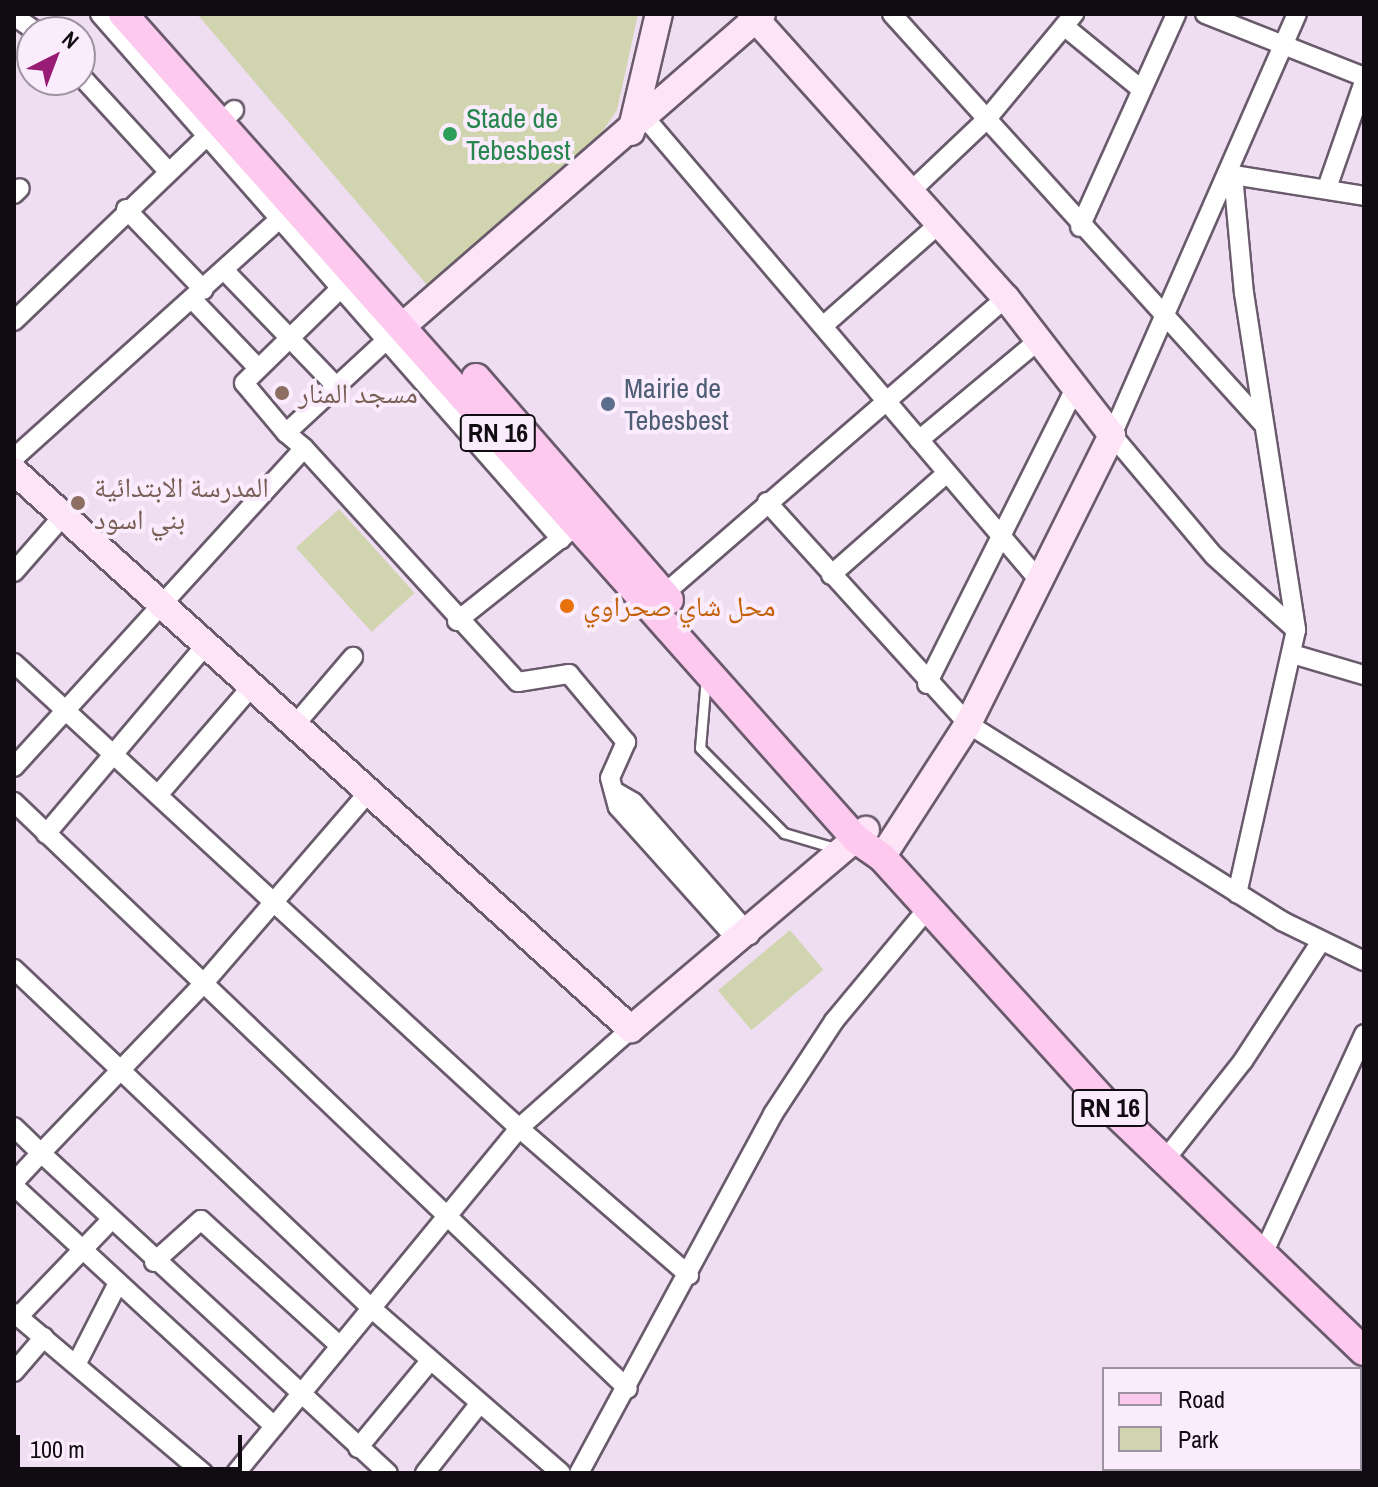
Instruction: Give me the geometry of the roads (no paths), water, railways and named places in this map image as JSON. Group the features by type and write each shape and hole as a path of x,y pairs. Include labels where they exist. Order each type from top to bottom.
{"main road":[{"name":"RN 16","path":"123,14 404,325"},
{"name":"RN 16","path":"146,14 220,122 288,212 479,396 577,526 656,601 864,845"},
{"name":"RN 16","path":"656,601 707,670 864,845 929,907 1164,1161 1364,1351"}],"street":[{"path":"14,321 126,209 220,122 100,14"},
{"path":"639,126 659,14"},
{"path":"892,14 1080,227 1264,425"},
{"path":"1080,227 1176,14"},
{"path":"1205,14 1285,43 1364,79 1327,188"},
{"path":"236,1473 443,1215 519,1128 631,1029 864,845 968,724 1042,584 1112,435 1230,174 1297,14"},
{"path":"286,433 334,384 762,20 1006,298 1112,435 1214,556 1296,630"},
{"path":"910,192 986,120 1069,20 1141,89"},
{"path":"96,92 167,170"},
{"path":"639,126 823,326 1042,584"},
{"path":"1230,174 1364,196"},
{"path":"1230,174 1296,630 1237,893"},
{"path":"126,209 257,367"},
{"path":"14,458 288,212 341,288 404,325 577,526 457,621"},
{"path":"823,326 939,224"},
{"path":"224,270 334,384"},
{"path":"341,288 257,367 244,387 304,448 457,621 521,684 569,674 626,742 610,778 614,791 633,802 744,938"},
{"path":"656,601 1006,298"},
{"path":"919,440 1038,341"},
{"path":"927,684 1003,538 1075,389"},
{"path":"14,767 158,601 304,448"},
{"path":"14,471 631,1029"},
{"path":"831,575 947,473"},
{"path":"767,502 927,684 968,724 1320,943 1364,961"},
{"path":"14,572 63,516"},
{"path":"46,834 206,645"},
{"path":"1292,654 1364,675"},
{"path":"294,726 353,657"},
{"path":"14,663 275,900 519,1128 689,1275"},
{"path":"158,795 252,686"},
{"path":"274,1426 117,1285 14,1184 203,984 368,793"},
{"path":"14,802 628,1389"},
{"path":"579,1473 628,1389 803,1066 929,907"},
{"path":"1164,1161 1243,1061 1320,943"},
{"path":"14,969 370,1307 561,1473"},
{"path":"1263,1254 1364,1034"},
{"path":"14,1127 154,1262 388,1473"},
{"path":"111,1220 16,1315 77,1363 203,1473"},
{"path":"154,1262 201,1220 339,1345"},
{"path":"77,1363 117,1285"},
{"path":"14,1372 44,1337"},
{"path":"358,1448 430,1361"},
{"path":"425,1473 480,1403"}],"lane":[{"path":"707,670 700,748 784,833 864,845"}],"place":[{"name":"Stade de Tebesbest","path":"450,134"},
{"name":"مسجد المنار","path":"282,393"},
{"name":"Mairie de Tebesbest","path":"608,404"},
{"name":"المدرسة الابتدائية بني اسود","path":"78,503"},
{"name":"محل شاي صحراوي","path":"567,606"}]}
